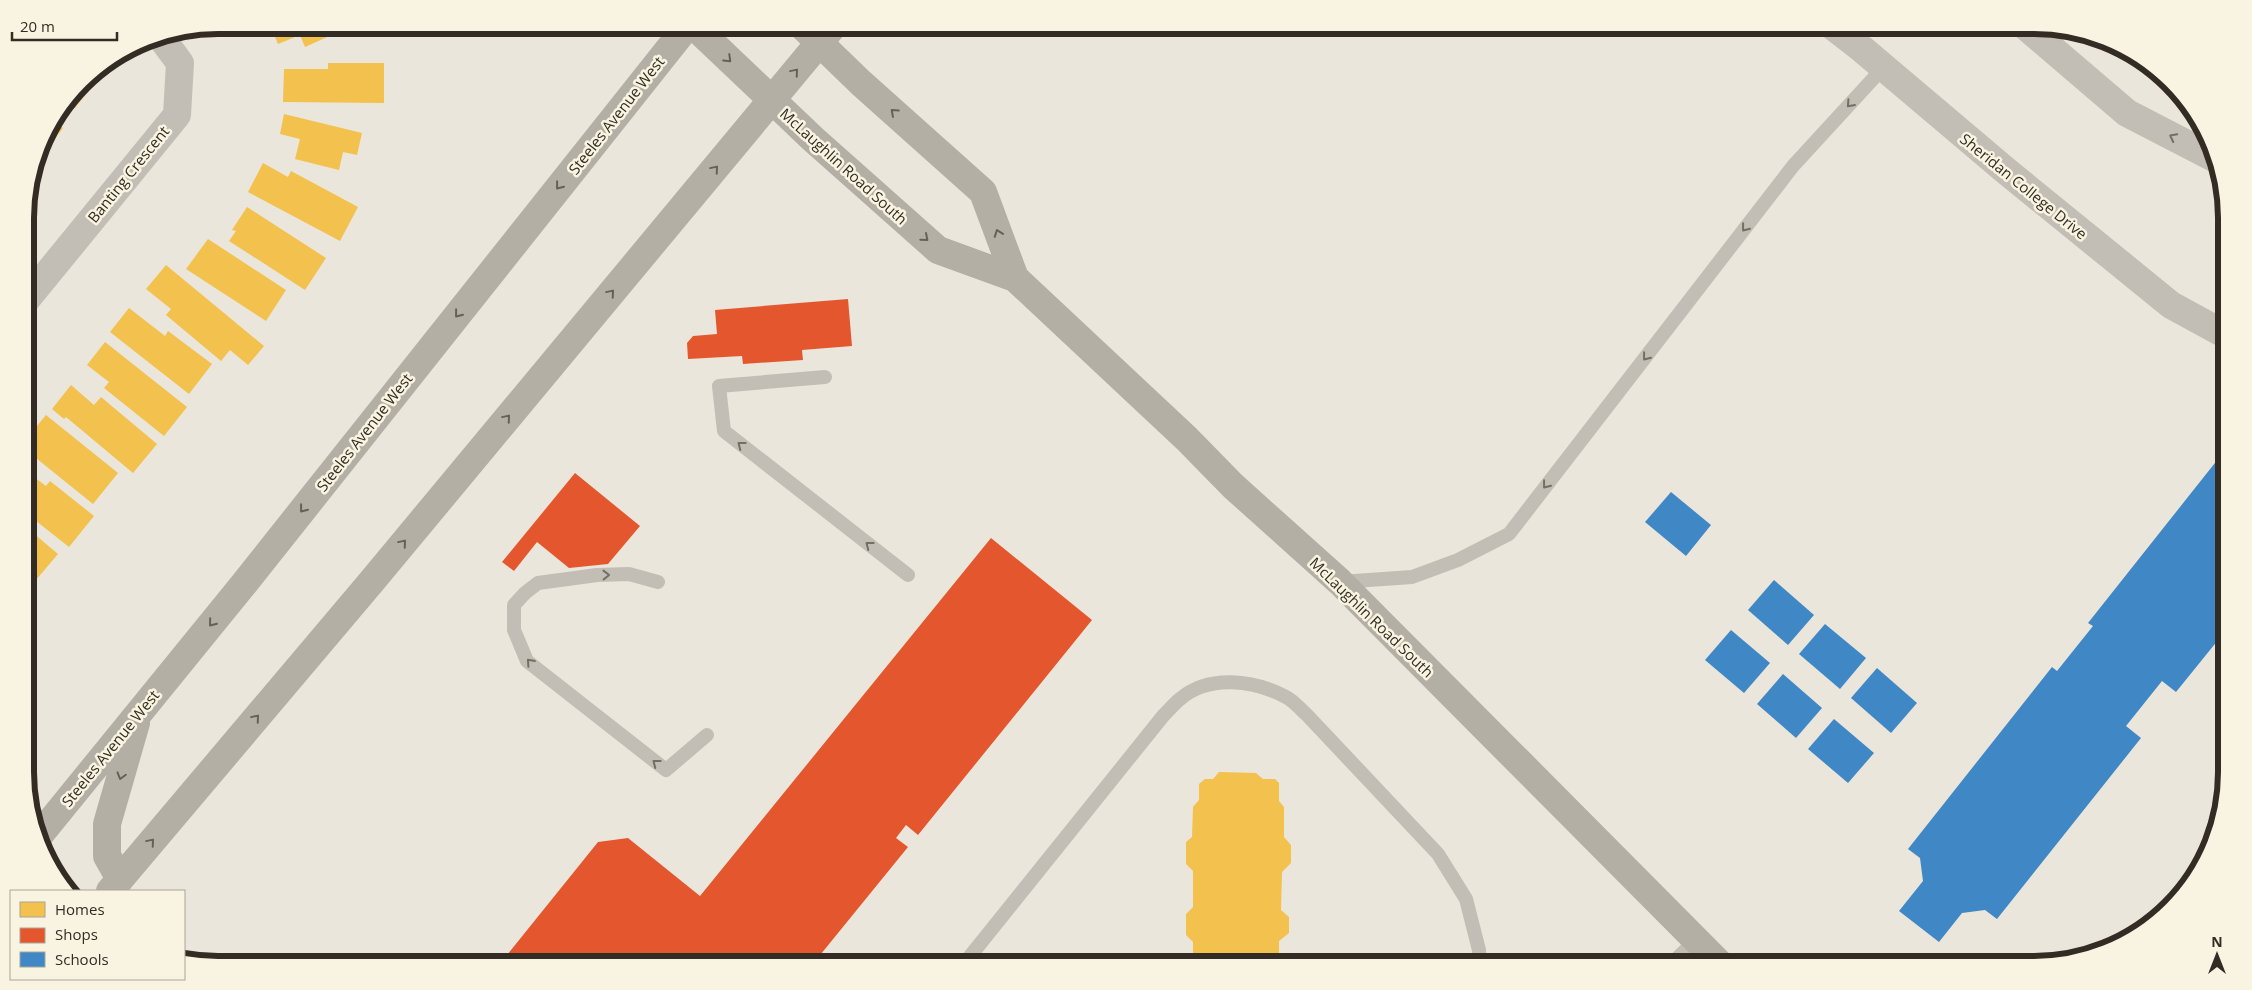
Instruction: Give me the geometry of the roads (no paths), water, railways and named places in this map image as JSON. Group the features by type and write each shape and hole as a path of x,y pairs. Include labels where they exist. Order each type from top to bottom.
{"main road":[{"name":"Steeles Avenue West","path":"44,830 255,570 681,34"},
{"name":"McLaughlin Road South","path":"702,34 771,101 938,250 1015,278 1188,439 1233,486 1340,582 1712,956"},
{"path":"115,885 771,101 816,34"},
{"name":"McLaughlin Road South","path":"821,34 983,192 1015,278"},
{"path":"115,885 107,856 107,824 139,712"}],"street":[{"name":"Sheridan College Drive","path":"1843,34 2170,305 2218,331"},
{"path":"2035,34 2127,113 2206,154"},
{"name":"Banting Crescent","path":"34,290 177,115 180,63 164,42"}],"lane":[{"path":"1340,582 1412,577 1458,560 1509,534 1793,166 1882,68"},
{"path":"825,377 719,386 724,431 908,575"},
{"path":"658,582 629,574 597,575 538,583 514,605 514,630 527,661 666,770 707,735"},
{"path":"970,956 1163,716 1181,698 1194,691 1227,681 1261,687 1287,698 1307,715 1438,854 1466,899 1479,956"},
{"path":"1679,956 1696,940"}]}
